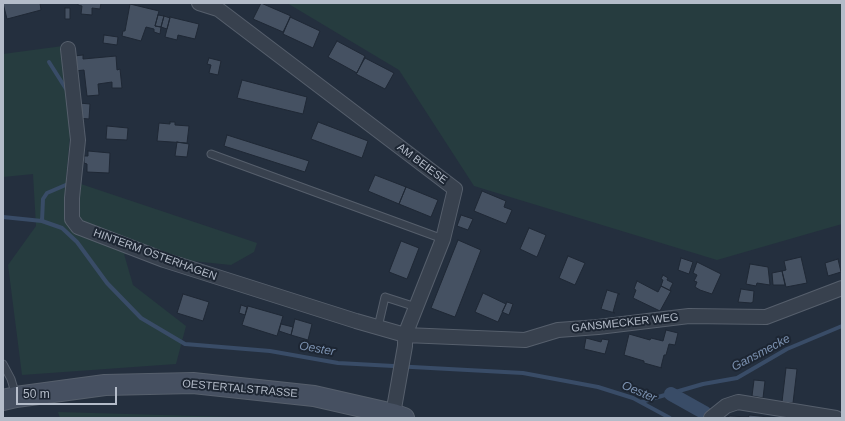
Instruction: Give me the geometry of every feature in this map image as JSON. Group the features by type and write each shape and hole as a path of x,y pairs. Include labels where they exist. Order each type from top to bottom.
{"main road":[{"name":"OESTERTALSTRASSE","path":"10,398 105,385 193,383 314,396 398,416"}],"street":[{"name":"AM BEIESE","path":"199,3 218,9 455,189 443,239 416,307 405,340 399,378 398,416"},
{"name":"HINTERM OSTERHAGEN","path":"68,49 78,140 72,198 72,219 78,227 164,260 378,327 405,340"},
{"name":"GANSMECKER WEG","path":"405,340 525,340 558,330 598,327 690,316 766,316 842,288"},
{"path":"711,418 726,406 738,402 836,418"}],"lane":[{"path":"211,154 443,239"},
{"path":"378,327 385,297 416,307"},
{"path":"3,364 11,379 10,398"}],"green space":[{"path":"287,3 842,3 842,224 717,260 474,186 399,70"},
{"path":"63,46 70,136 66,179 257,243 254,252 231,265 124,254 133,285 186,326 176,364 22,375 8,265 36,226 33,174 3,177 3,54"},
{"path":"58,412 267,418 60,418"}],"building":[{"path":"3,3 40,3 41,10 7,19"},
{"path":"78,3 101,3 100,9 92,8 92,15 81,14 82,6 78,5"},
{"path":"261,3 291,16 283,32 253,19"},
{"path":"130,4 159,11 155,26 161,27 160,34 154,32 154,29 146,27 141,41 122,36 123,31 125,31"},
{"path":"65,8 70,8 70,19 65,19"},
{"path":"158,15 164,16 161,27 155,26"},
{"path":"164,16 170,18 167,29 161,27"},
{"path":"170,17 199,24 195,39 178,35 177,40 165,37"},
{"path":"290,17 320,31 313,48 283,34"},
{"path":"104,35 118,37 117,45 103,43"},
{"path":"337,41 365,56 357,73 328,57"},
{"path":"83,55 83,59 116,56 117,70 120,69 122,88 112,88 112,82 98,84 99,95 87,96 84,70 75,71 74,56"},
{"path":"209,58 221,61 218,75 209,73 211,65 207,64"},
{"path":"365,58 394,73 385,89 356,74"},
{"path":"242,80 307,97 303,114 237,98"},
{"path":"79,103 90,104 89,119 78,118"},
{"path":"170,122 175,122 175,125 189,126 187,143 157,141 159,123 170,124"},
{"path":"318,122 368,141 362,158 311,139"},
{"path":"107,126 128,128 127,140 106,139"},
{"path":"227,135 309,161 305,172 224,146"},
{"path":"177,142 189,144 187,157 175,156"},
{"path":"88,151 110,153 109,173 87,172 87,164 84,163 84,156 88,156"},
{"path":"375,175 406,187 399,204 368,191"},
{"path":"406,187 438,200 431,217 399,204"},
{"path":"482,191 506,201 504,207 512,210 506,224 474,211"},
{"path":"461,215 473,219 468,230 457,226"},
{"path":"529,228 546,235 537,257 520,249"},
{"path":"458,240 481,250 455,317 431,308"},
{"path":"401,241 419,248 407,279 389,272"},
{"path":"568,256 585,263 575,285 559,278"},
{"path":"801,257 807,283 786,287 782,271 786,270 784,261"},
{"path":"681,258 693,262 689,274 678,270"},
{"path":"838,259 841,272 828,276 825,263"},
{"path":"697,262 721,274 712,294 695,287 697,282 694,281 697,275 693,273"},
{"path":"750,264 768,267 770,285 757,283 756,286 746,284"},
{"path":"782,271 785,285 773,285 772,273"},
{"path":"663,275 668,278 667,280 673,283 670,289 671,291 661,286 663,280 661,279"},
{"path":"637,281 658,292 661,286 671,291 660,311 633,298"},
{"path":"741,289 754,291 753,302 738,302"},
{"path":"607,290 620,294 618,294 613,312 615,313 601,309"},
{"path":"483,293 506,304 498,322 475,312"},
{"path":"183,294 209,302 203,321 177,313"},
{"path":"507,302 513,304 509,315 502,312"},
{"path":"241,305 247,307 245,315 239,313"},
{"path":"248,306 283,316 277,336 242,325"},
{"path":"295,319 312,324 308,340 291,335"},
{"path":"281,324 293,327 291,335 279,331"},
{"path":"666,330 678,333 675,345 669,344 666,355 664,355 662,368 624,355 629,334 650,340 651,338 663,341"},
{"path":"586,338 601,342 602,339 609,340 605,354 584,349"},
{"path":"786,368 797,369 793,403 782,402"},
{"path":"754,380 765,381 763,398 752,396"},
{"path":"730,416 779,418 724,418"}],"waterway":[{"path":"49,62 68,92"},
{"path":"42,221 43,199 47,193 68,184 68,182"},
{"name":"Oester","path":"3,217 42,221 62,228 77,242 107,283 141,318 185,344 270,351 338,363 523,373 598,387 633,398 670,418"},
{"name":"Gansmecke","path":"641,402 703,384 737,378 787,349 842,326"},
{"path":"671,394 705,413"}]}
